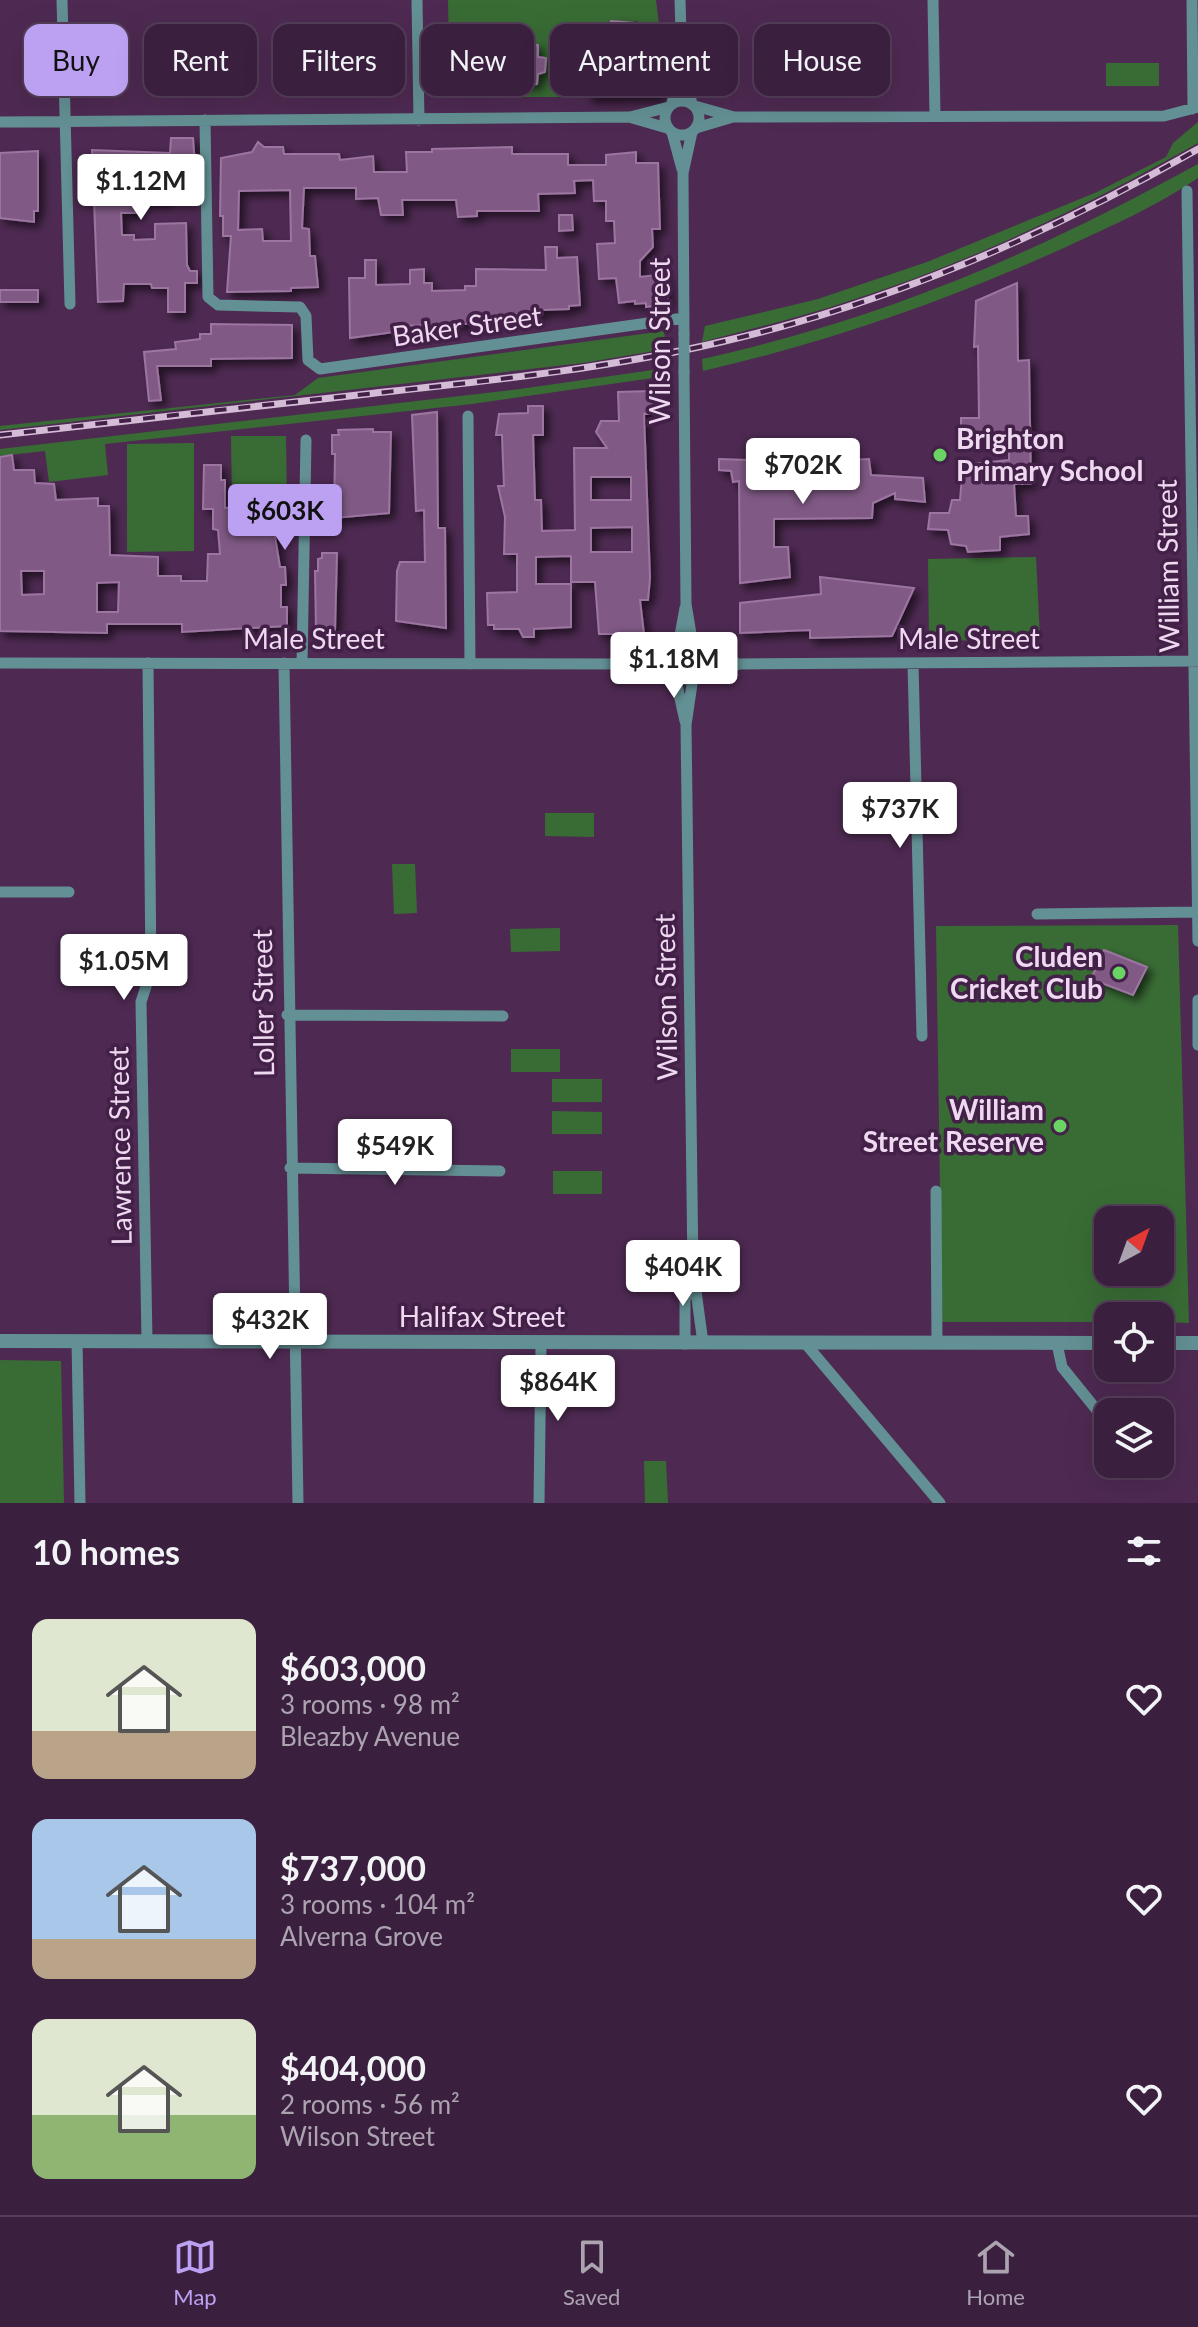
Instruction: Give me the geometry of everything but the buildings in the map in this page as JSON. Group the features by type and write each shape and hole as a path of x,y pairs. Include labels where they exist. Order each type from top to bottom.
{"street":[{"path":"62,0 70,304"},
{"path":"417,0 419,120"},
{"path":"680,0 681,24"},
{"path":"933,0 935,116"},
{"path":"0,122 629,117 682,100 734,117 1164,116 1196,108 1192,0"},
{"path":"670,130 664,117 673,96"},
{"path":"690,96 699,117 694,130"},
{"path":"629,117 682,135 734,117"},
{"name":"Baker Street","path":"205,120 208,297 215,305 296,306 304,311 308,360 315,367 327,370 684,318"},
{"name":"Wilson Street","path":"670,130 683,173"},
{"name":"Wilson Street","path":"694,130 683,173 686,604 696,653"},
{"name":"William Street","path":"1187,191 1193,345 1198,941"},
{"path":"468,416 470,664"},
{"path":"302,663 306,440"},
{"name":"Wilson Street","path":"676,653 686,604"},
{"path":"676,653 696,653 701,663 695,677 684,680 674,675 670,663 676,653"},
{"name":"Male Street","path":"0,663 628,664 676,653"},
{"name":"Male Street","path":"696,653 740,664 1196,661"},
{"name":"Lawrence Street","path":"147,1341 141,1002 151,971 148,663"},
{"name":"Loller Street","path":"284,663 287,1015 298,1503"},
{"path":"913,663 922,1036"},
{"name":"Male Street","path":"628,664 674,675"},
{"name":"Male Street","path":"695,677 740,664"},
{"name":"Wilson Street","path":"674,675 686,725"},
{"name":"Wilson Street","path":"695,677 686,725 693,1269 703,1343"},
{"path":"0,892 69,892"},
{"path":"1037,914 1197,912"},
{"path":"1198,1000 1198,1045"},
{"path":"287,1015 503,1016"},
{"path":"290,1168 500,1171"},
{"path":"936,1191 937,1343"},
{"name":"Wilson Street","path":"685,1344 685,1301 693,1269"},
{"name":"Halifax Street","path":"0,1341 1094,1343"},
{"path":"77,1341 80,1503"},
{"path":"539,1503 541,1343"},
{"path":"805,1343 940,1503"},
{"path":"1174,1343 1198,1343"},
{"path":"1057,1344 1062,1367 1094,1407"}],"green space":[{"path":"448,0 656,0 659,24 638,24 637,21 550,24 550,96 588,97 450,97 534,96 534,24 448,24"},
{"path":"1106,63 1159,63 1159,86 1106,86"},
{"path":"1198,122 1198,143 1028,231 895,286 794,318 702,342 705,326 818,299 927,262 1097,192 1166,157 1173,143"},
{"path":"1198,164 1198,178 1167,197 1024,266 934,302 843,333 703,371 702,359 834,324 958,280 1077,227"},
{"path":"664,331 666,349 583,363 0,430 0,426 295,395 318,378"},
{"path":"667,368 667,376 472,404 105,444 108,475 49,482 45,451 0,456 0,449 520,389"},
{"path":"231,436 286,436 287,503 232,504"},
{"path":"194,443 194,551 127,552 127,444"},
{"path":"1036,557 1040,639 929,641 928,559"},
{"path":"545,813 594,813 594,837 545,836"},
{"path":"392,864 415,864 417,913 394,914"},
{"name":"William Street Reserve","path":"1178,925 1189,1323 1174,1322 1174,1302 1094,1302 1094,1322 942,1322 936,926"},
{"path":"560,928 560,951 511,952 510,929"},
{"path":"511,1049 560,1049 560,1072 511,1072"},
{"path":"552,1079 602,1079 602,1102 552,1102"},
{"path":"552,1111 602,1112 602,1134 552,1134"},
{"path":"553,1171 602,1171 602,1194 553,1194"},
{"path":"0,1360 61,1361 64,1503 0,1503"},
{"path":"644,1461 666,1461 668,1503 645,1503"}],"railway":[{"path":"0,435 546,373 725,341 849,306 969,262 1085,209 1198,149"}],"place":[{"name":"Brighton Primary School","path":"940,455"},
{"name":"Cluden Cricket Club","path":"1119,973"},
{"name":"William Street Reserve","path":"1060,1126"}]}
